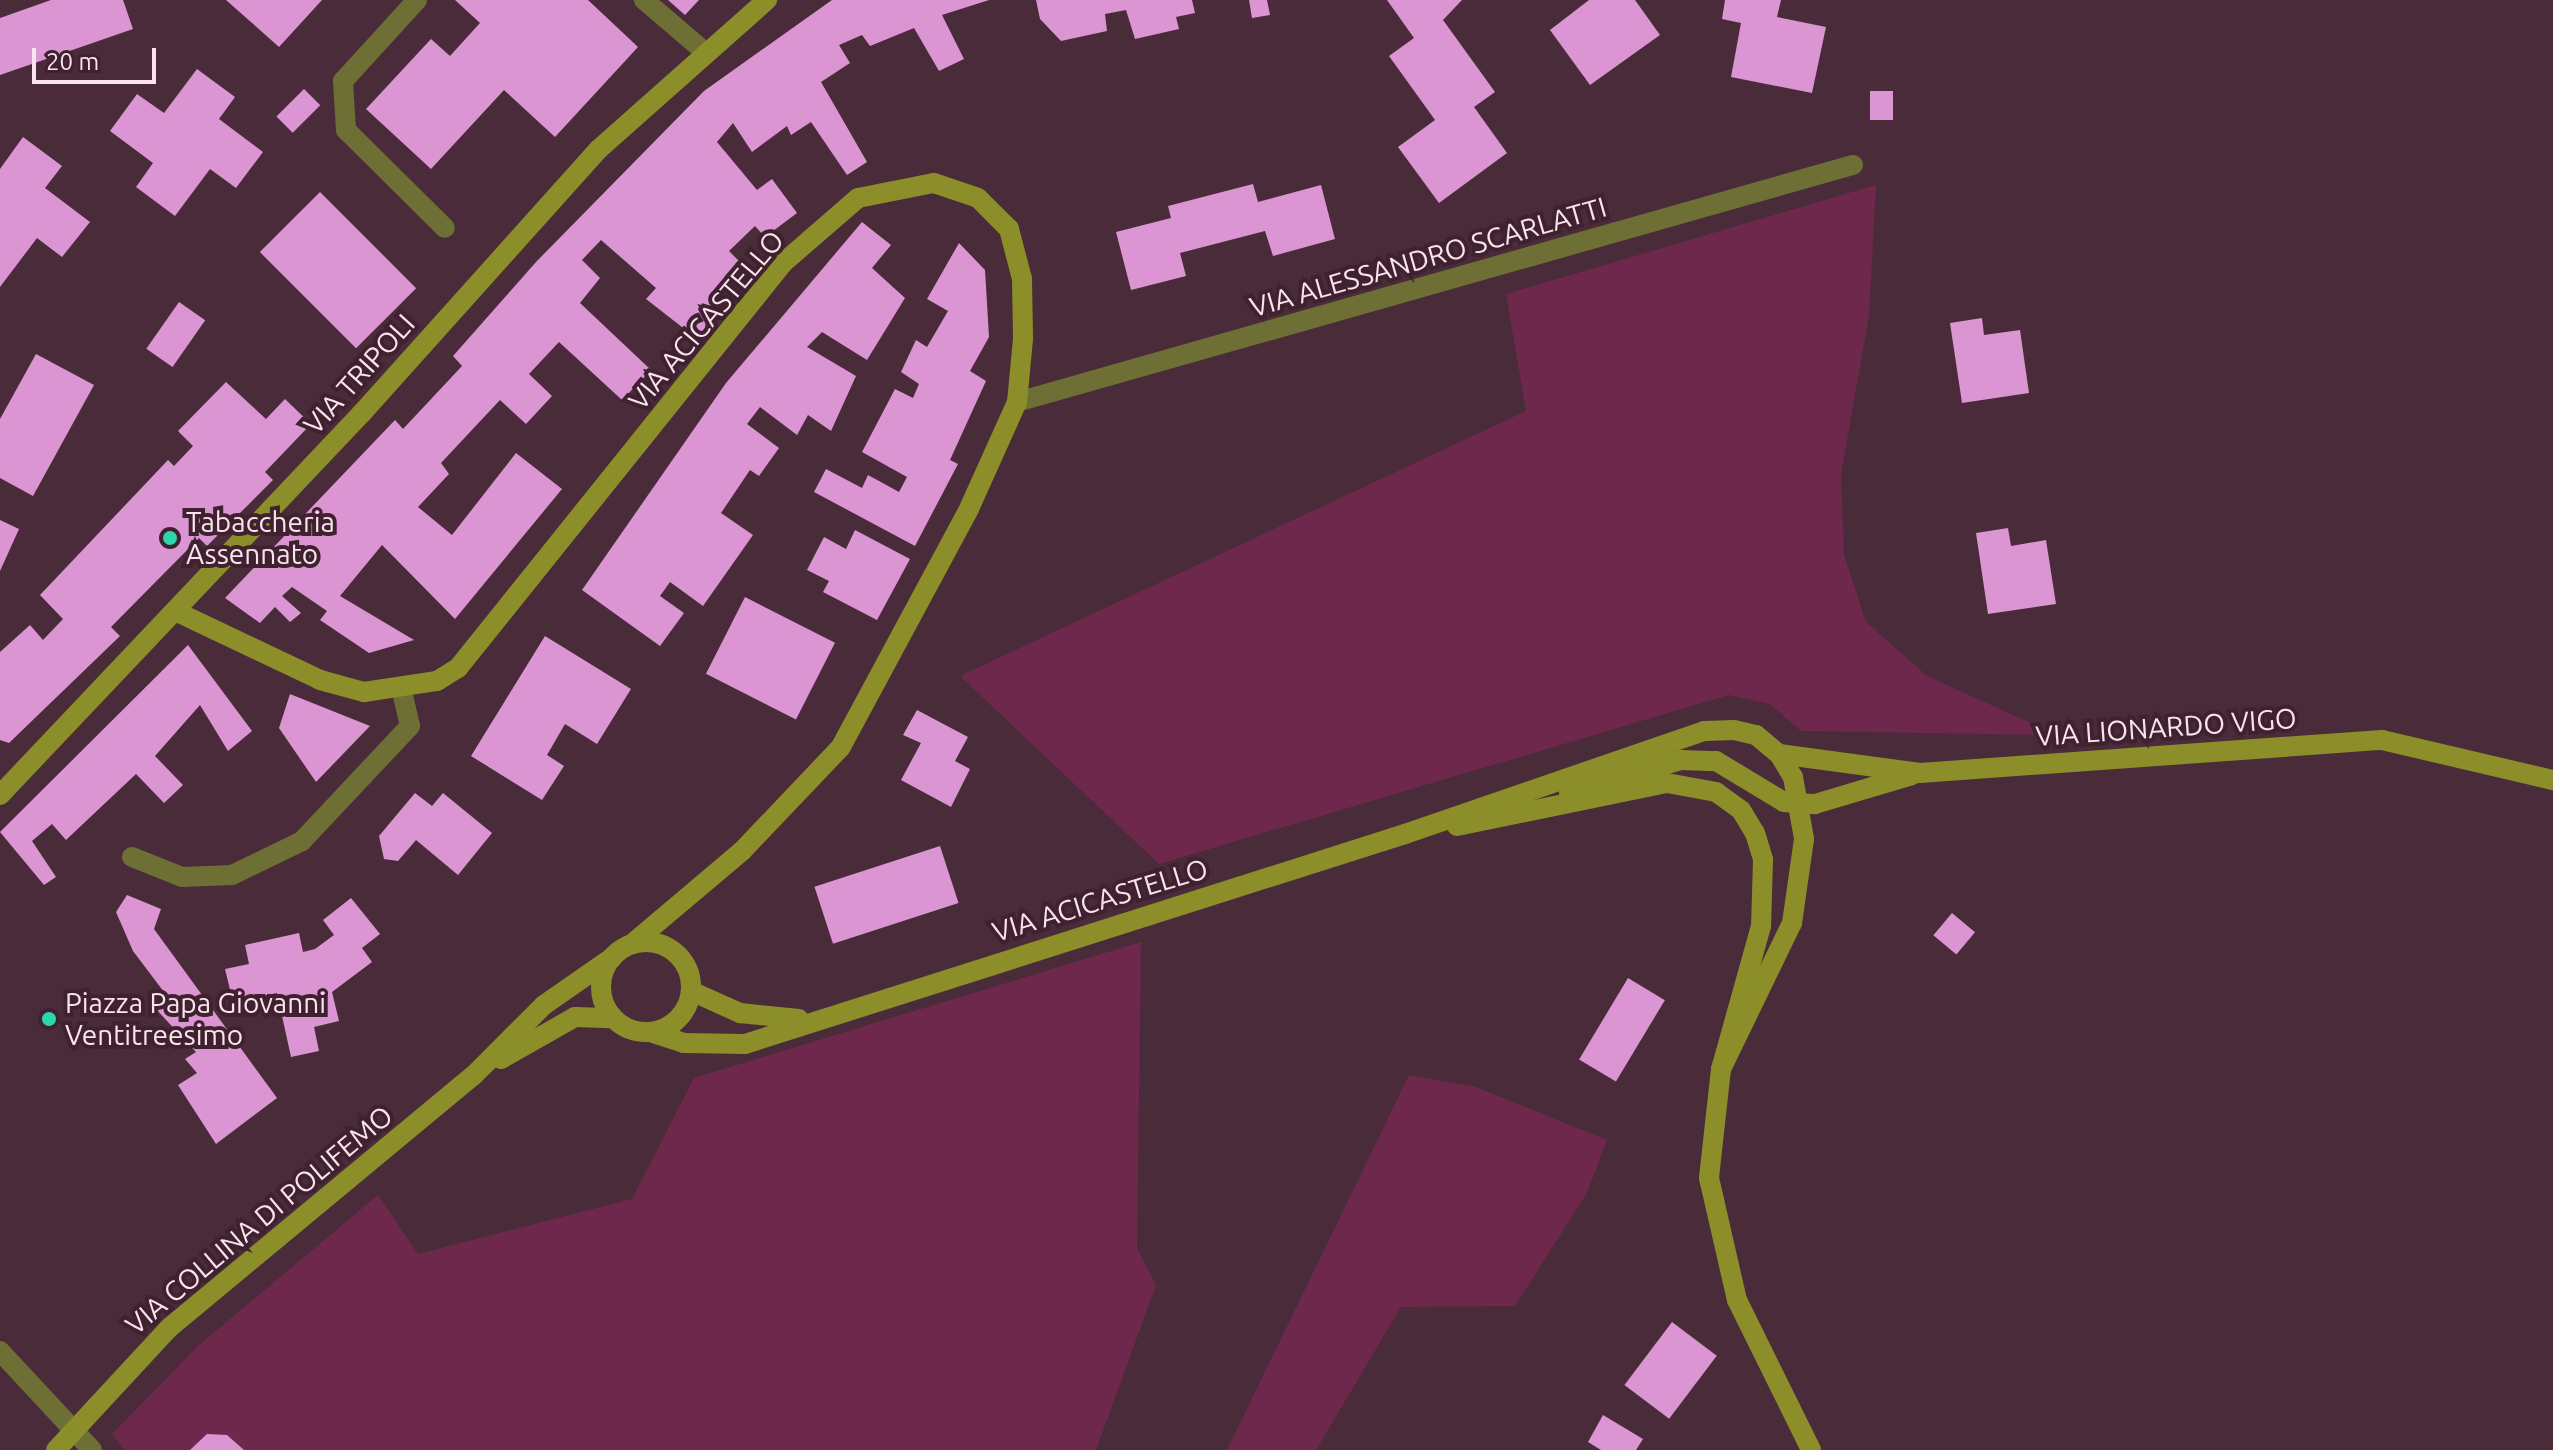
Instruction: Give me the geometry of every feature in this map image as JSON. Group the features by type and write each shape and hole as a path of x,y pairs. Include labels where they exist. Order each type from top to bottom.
{"street":[{"path":"417,0 343,81 346,130 445,228"},
{"path":"644,0 706,53"},
{"name":"VIA TRIPOLI","path":"0,795 175,611 599,149 765,0"},
{"name":"VIA ALESSANDRO SCARLATTI","path":"1017,402 1853,165"},
{"name":"VIA ACICASTELLO","path":"175,611 320,680 364,692 402,691 458,668 783,263 858,198 934,183 978,198 1009,229 1022,279 1017,402 969,509 841,747 742,851 632,944"},
{"path":"132,857 182,877 232,875 302,841 410,726 402,691"},
{"path":"1405,834 1704,731 1756,735 1779,754 1800,803 1804,839 1792,923 1721,1069"},
{"name":"VIA LIONARDO VIGO","path":"1779,754 1920,773 2382,740 2553,780"},
{"path":"1489,821 1634,770 1681,760 1716,761 1784,802 1800,803 1920,773"},
{"path":"1405,834 1489,821 1667,783 1716,792 1741,810 1763,860 1764,895 1721,1069 1709,1178 1718,1233 1763,1363 1811,1450"},
{"name":"VIA ACICASTELLO","path":"650,1032 718,1048 745,1044 811,1020 1405,834"},
{"path":"473,1076 544,1005 632,944 661,944 674,952 691,991 740,1013 811,1020"},
{"path":"613,957 601,994 613,1018"},
{"path":"473,1076 575,1017 613,1018 650,1032 678,1018 691,991"},
{"name":"VIA COLLINA DI POLIFEMO","path":"56,1450 169,1328 473,1076"},
{"path":"0,1351 92,1450"}],"shaded area":[{"path":"1876,185 1869,316 1841,474 1844,555 1866,622 1927,676 2057,735 1801,731 1770,704 1729,695 1159,864 960,676 1526,411 1506,294"},
{"path":"1141,942 1137,1248 1156,1285 1096,1450 125,1450 112,1434 198,1346 378,1195 418,1254 632,1199 694,1078"},
{"path":"1409,1075 1476,1087 1607,1140 1587,1193 1515,1306 1401,1307 1316,1450 1227,1450"}],"building":[{"path":"51,0 123,0 133,29 0,75 0,18"},
{"path":"226,0 322,0 279,47"},
{"path":"455,0 588,0 638,47 555,137 504,90 431,169 366,109 431,39 450,56 480,23"},
{"path":"668,0 699,0 685,15"},
{"path":"832,0 989,0 942,15 964,59 939,71 914,28 870,46 862,35 839,45 850,63 821,82 867,162 847,175 811,122 791,135 787,126 752,152 733,123 717,142 757,190 772,179 797,213 765,237 755,226 729,251 745,267 717,298 725,306 696,338 646,299 656,288 601,240 582,260 600,278 580,303 651,370 622,400 559,342 529,374 552,396 526,424 500,400 441,463 449,474 418,507 452,535 516,453 562,489 455,619 382,545 340,596 414,640 369,653 320,620 327,611 292,587 282,596 301,613 290,622 275,607 260,623 225,598 395,420 403,429 462,366 453,356 536,262 704,91"},
{"path":"1036,0 1192,0 1195,13 1176,17 1179,29 1135,39 1126,10 1105,14 1107,31 1061,41 1040,19"},
{"path":"1249,0 1267,0 1270,15 1252,18"},
{"path":"1387,0 1462,0 1443,20 1495,92 1474,107 1507,153 1439,203 1398,147 1435,120 1389,56 1414,38"},
{"path":"1589,0 1635,0 1660,35 1590,85 1550,30"},
{"path":"1725,0 1781,0 1777,17 1826,27 1812,93 1731,77 1741,23 1722,19"},
{"path":"197,69 235,97 219,119 263,152 236,188 210,169 175,216 136,187 153,163 110,131 137,94 164,113"},
{"path":"304,89 320,105 293,133 276,117"},
{"path":"1870,91 1893,91 1893,120 1870,120"},
{"path":"23,137 62,166 45,188 90,222 62,257 37,238 0,287 0,169"},
{"path":"1253,184 1258,202 1321,185 1335,239 1273,256 1265,231 1180,253 1186,276 1131,290 1116,232 1171,218 1168,206"},
{"path":"320,192 416,288 356,348 260,252"},
{"path":"862,222 891,245 872,268 905,298 867,360 822,332 807,347 856,376 831,431 808,415 797,435 760,407 747,424 779,448 759,476 750,470 721,513 753,535 703,606 670,582 660,596 684,613 660,646 582,590 726,383"},
{"path":"959,243 985,270 989,337 970,371 986,381 950,460 958,464 915,546 814,492 826,469 862,488 868,475 899,492 907,477 862,452 895,389 913,398 919,384 901,372 916,340 927,347 948,311 927,299"},
{"path":"179,302 205,320 173,367 146,349"},
{"path":"1982,318 1984,335 2020,330 2029,393 1962,403 1950,323"},
{"path":"36,354 94,385 33,496 0,478 0,419"},
{"path":"226,382 266,419 285,399 311,424 265,472 273,480 207,546 199,538 111,627 120,636 9,743 0,740 0,652 30,625 43,640 63,619 40,595 168,460 174,466 193,446 178,431"},
{"path":"0,520 19,529 0,571"},
{"path":"2008,528 2011,546 2046,540 2056,604 1988,614 1976,533"},
{"path":"855,530 910,559 877,620 823,592 829,581 807,570 824,537 846,549"},
{"path":"745,597 835,643 796,719 706,674"},
{"path":"545,636 631,689 597,744 565,724 547,755 564,766 542,800 471,756"},
{"path":"188,645 252,731 228,751 200,705 155,756 183,785 164,803 136,774 66,840 52,824 32,841 56,877 44,885 0,832"},
{"path":"290,694 370,726 316,782 279,728"},
{"path":"917,710 968,737 955,761 970,769 951,807 901,780 921,743 903,735"},
{"path":"415,793 432,806 443,793 492,833 458,875 416,840 398,861 384,859 379,836"},
{"path":"940,846 959,903 833,944 814,887"},
{"path":"127,895 161,909 154,929 277,1098 216,1144 178,1085 197,1073 185,1059 196,1052 154,1007 164,992 133,951 116,912"},
{"path":"351,898 380,934 362,948 372,962 332,992 339,1021 314,1027 319,1051 291,1057 277,993 233,1002 225,969 249,964 245,945 299,933 303,952 315,949 334,935 323,920"},
{"path":"1952,913 1975,932 1956,954 1933,935"},
{"path":"1628,978 1665,1000 1616,1082 1579,1059"},
{"path":"1672,1322 1717,1356 1669,1419 1624,1385"},
{"path":"1603,1415 1643,1439 1636,1450 1601,1450 1588,1442"},
{"path":"207,1434 227,1435 244,1450 190,1450"}],"place":[{"name":"Tabaccheria Assennato","path":"170,538"},
{"name":"Piazza Papa Giovanni Ventitreesimo","path":"49,1019"}]}
